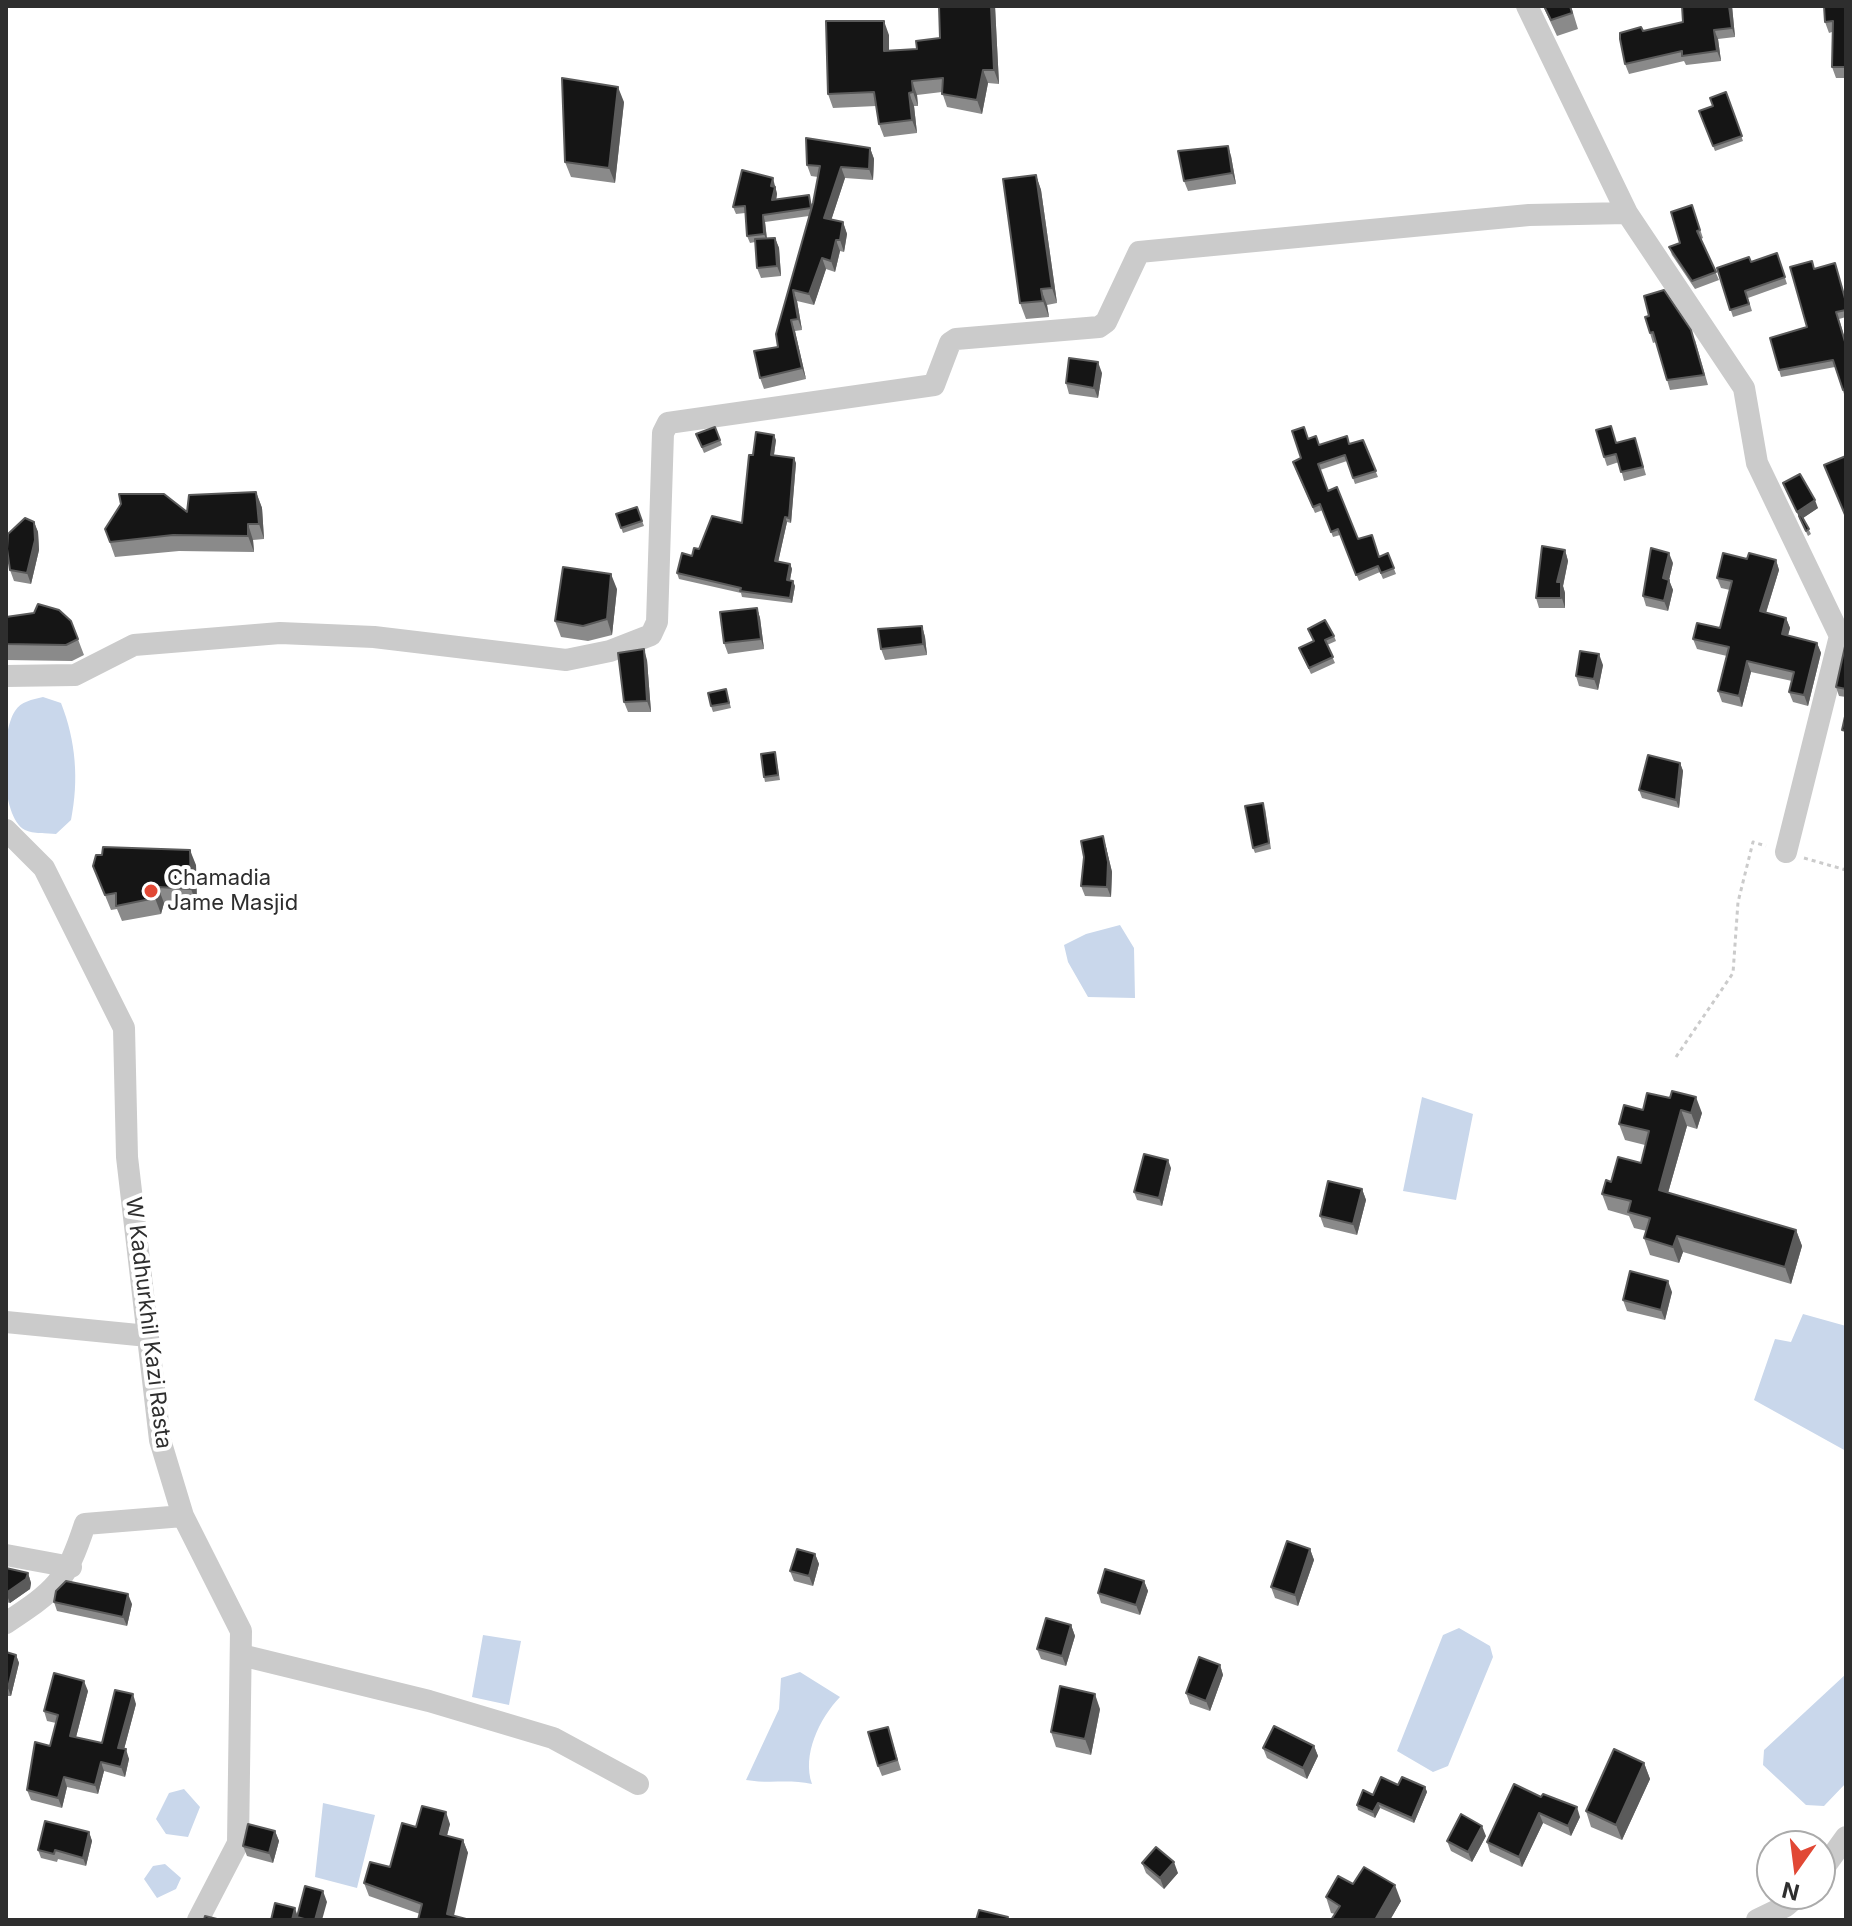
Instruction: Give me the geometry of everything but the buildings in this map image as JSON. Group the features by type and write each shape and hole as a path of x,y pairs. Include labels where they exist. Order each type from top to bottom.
{"street":[{"path":"1527,6 1627,213 1744,388 1757,463 1840,636 1786,852"},
{"path":"7,680 75,675 134,645 280,633 374,637 566,660 610,651 651,635 657,622 663,433 668,423 934,385 950,343 956,339 1099,327 1106,322 1139,252 1529,215 1627,213"},
{"name":"W Kadhurkhil Kazi Rasta","path":"6,830 44,868 124,1028 127,1157 160,1440 183,1516 241,1631 238,1843 198,1920"},
{"path":"6,1322 148,1336"},
{"path":"6,1623 50,1593 71,1567 85,1524 183,1516"},
{"path":"6,1555 71,1567"},
{"path":"241,1655 429,1701 553,1738 638,1784"},
{"path":"1757,1920 1778,1910"}],"path":[{"path":"1676,1057 1733,973 1738,902 1753,842 1846,870"}],"water":[{"path":"43,697 61,703 75,761 71,820 56,834 28,831 17,822 11,809 5,774 7,737 15,711 24,703"},
{"path":"1120,925 1134,948 1135,998 1088,997 1068,962 1064,945 1086,934"},
{"path":"1422,1097 1473,1114 1456,1200 1403,1191"},
{"path":"1803,1314 1846,1326 1846,1451 1754,1400 1775,1339 1791,1342"},
{"path":"1459,1628 1490,1646 1493,1657 1448,1766 1433,1772 1397,1751 1443,1635"},
{"path":"483,1635 521,1641 509,1705 472,1697"},
{"path":"800,1672 840,1697 825,1716 814,1738 809,1761 812,1784 746,1780 779,1709 781,1678"},
{"path":"1846,1674 1846,1783 1824,1806 1806,1805 1763,1765 1764,1750"},
{"path":"184,1789 200,1807 188,1837 166,1834 156,1819 169,1793"},
{"path":"323,1803 375,1815 357,1888 315,1877"},
{"path":"165,1864 181,1878 176,1889 157,1898 144,1879 153,1866"}],"place":[{"name":"Chamadia Jame Masjid","path":"151,891"}]}
